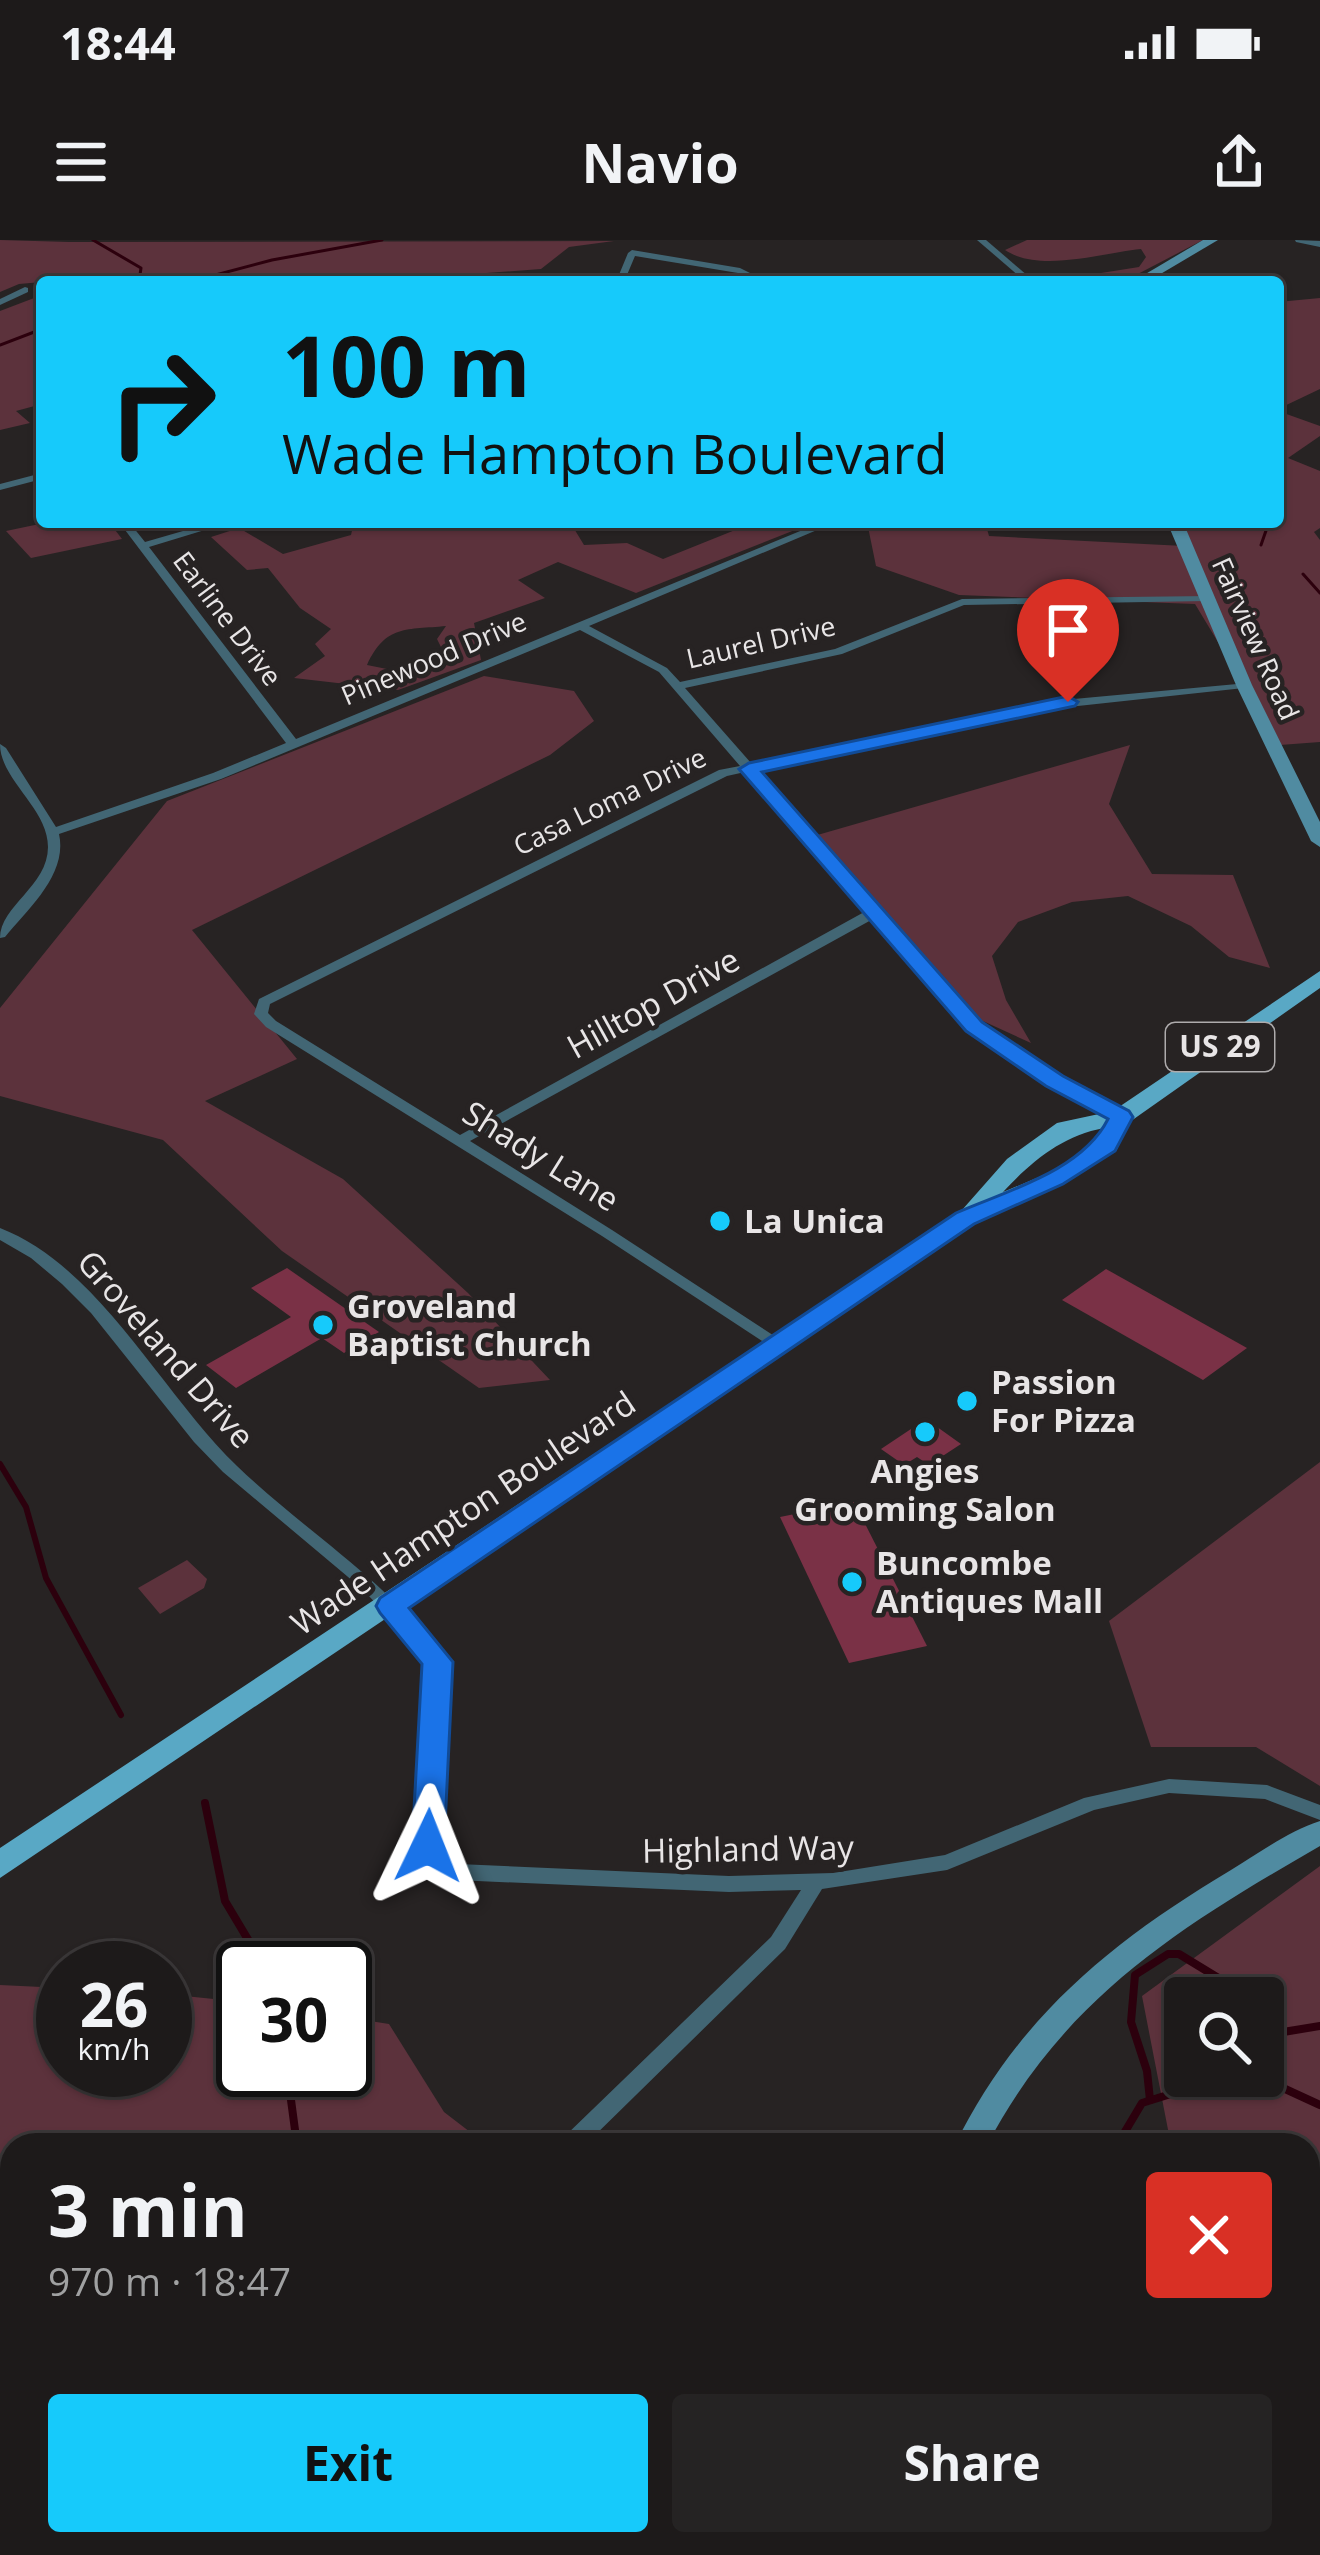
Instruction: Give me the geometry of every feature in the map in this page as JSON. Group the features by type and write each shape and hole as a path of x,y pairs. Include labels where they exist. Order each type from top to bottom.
{"main road":[{"name":"Wade Hampton Boulevard","path":"965,1218 1016,1164 1065,1128 1121,1117 1320,978"},
{"name":"Wade Hampton Boulevard","path":"0,1865 965,1218 1054,1179 1107,1146 1121,1117"}],"street":[{"path":"981,240 1024,276"},
{"path":"1149,276 1212,240"},
{"path":"1299,240 1320,244"},
{"path":"622,276 632,253 751,276"},
{"path":"0,302 25,290"},
{"path":"0,488 36,478"},
{"name":"Earline Drive","path":"129,528 293,744"},
{"path":"142,545 204,528"},
{"name":"Pinewood Drive","path":"53,832 148,802 816,528"},
{"name":"Fairview Road","path":"1177,528 1244,685 1320,842"},
{"name":"Laurel Drive","path":"677,686 838,652 952,604 1206,598"},
{"path":"579,625 644,656 677,686 974,1027 1054,1081 1121,1117"},
{"name":"Casa Loma Drive","path":"271,1024 261,1007 273,994 723,773 1041,706 1244,685"},
{"path":"0,748 53,832 57,854 49,877 0,934"},
{"name":"Hilltop Drive","path":"460,1141 873,913"},
{"name":"Shady Lane","path":"271,1024 776,1345"},
{"name":"Groveland Drive","path":"0,1233 64,1274 91,1300 170,1403 227,1467 391,1606"},
{"name":"Highland Way","path":"391,1606 438,1662 427,1834 431,1854 446,1868 465,1875 816,1882 902,1873 947,1862 1091,1803 1144,1788 1197,1786 1267,1792 1320,1813"},
{"path":"979,2133 1045,2032 1122,1954 1178,1913 1320,1832"},
{"path":"583,2133 778,1943 816,1882"}],"shaded area":[{"path":"0,240 614,241 569,247 541,269 471,276 36,276 36,283 0,292"},
{"path":"1027,240 1203,240 1134,276 1101,276 1139,267 1146,257 1141,249 1053,261 1019,257 1005,250"},
{"path":"36,297 36,406 16,411 30,423 0,430 0,311"},
{"path":"1320,298 1320,389 1284,406 1284,301"},
{"path":"1284,413 1320,426 1320,436 1288,458 1320,471 1320,528 1314,532 1320,540 1320,742 1280,745 1195,604 959,595 876,566 868,528 987,528 989,536 1184,546 1178,528 1284,528"},
{"path":"36,525 114,528 122,539 31,558 6,531"},
{"path":"239,528 283,554 351,535 353,528 574,528 584,545 627,543 663,559 740,528 800,528 636,593 558,562 518,580 545,598 474,623 481,660 398,690 294,678 325,656 315,644 331,629 300,608 268,568 247,570 211,537","holes":["446,626 437,639 444,653 397,671 367,665 382,642 409,629"]},
{"path":"484,676 574,691 594,721 550,755 192,930 297,1059 205,1101 343,1179 468,1293 550,1380 479,1388 282,1251 163,1140 0,1096 0,1008 167,801"},
{"path":"1130,745 1109,804 1152,874 1233,875 1270,968 1229,957 1191,926 1128,896 1072,902 1018,922 992,956 1006,1000 1031,1043 939,1001 807,838"},
{"path":"1320,1462 1320,1786 1256,1747 1151,1747 1109,1621"},
{"path":"187,1560 207,1579 204,1588 160,1614 138,1588"},
{"path":"1320,1866 1320,2133 1169,2133 1142,1996 1164,1980 1164,2097 1284,2097 1284,1977 1168,1977"},
{"path":"0,1985 36,1987 36,2097 192,2097 192,1997 216,1999 216,2097 372,2097 372,2021 389,2024 444,2112 471,2133 0,2133"}],"building":[{"name":"Groveland Baptist Church","path":"287,1268 379,1332 344,1353 322,1338 236,1388 206,1365 291,1317 251,1288"},
{"path":"1106,1269 1247,1348 1203,1380 1062,1300"},
{"name":"Angies Grooming Salon","path":"926,1419 961,1444 929,1465 917,1457 904,1465 881,1449"},
{"name":"Buncombe Antiques Mall","path":"854,1502 927,1646 849,1663 780,1517"}],"waterway":[{"path":"93,240 141,268 140,276"},
{"path":"212,276 382,240"},
{"path":"0,345 36,331"},
{"path":"1261,545 1267,528"},
{"path":"1303,574 1320,593"},
{"path":"0,1464 26,1507 46,1578 121,1715"},
{"path":"205,1803 225,1901 249,1941"},
{"path":"1150,2100 1147,2071 1131,2022 1135,1975 1168,1954 1179,1954 1217,1977"},
{"path":"1284,2032 1320,2026"},
{"path":"1284,2088 1320,2105"},
{"path":"1124,2133 1142,2103 1164,2096"},
{"path":"291,2097 295,2133"}],"place":[{"name":"La Unica","path":"720,1221"},
{"name":"Groveland Baptist Church","path":"323,1325"},
{"name":"Passion For Pizza","path":"967,1401"},
{"name":"Angies Grooming Salon","path":"925,1432"},
{"name":"Buncombe Antiques Mall","path":"852,1582"}],"route":[{"path":"428,1846 438,1662 391,1606 965,1218 1054,1179 1107,1146 1121,1117 1054,1081 974,1027 749,769 1068,702"}]}
